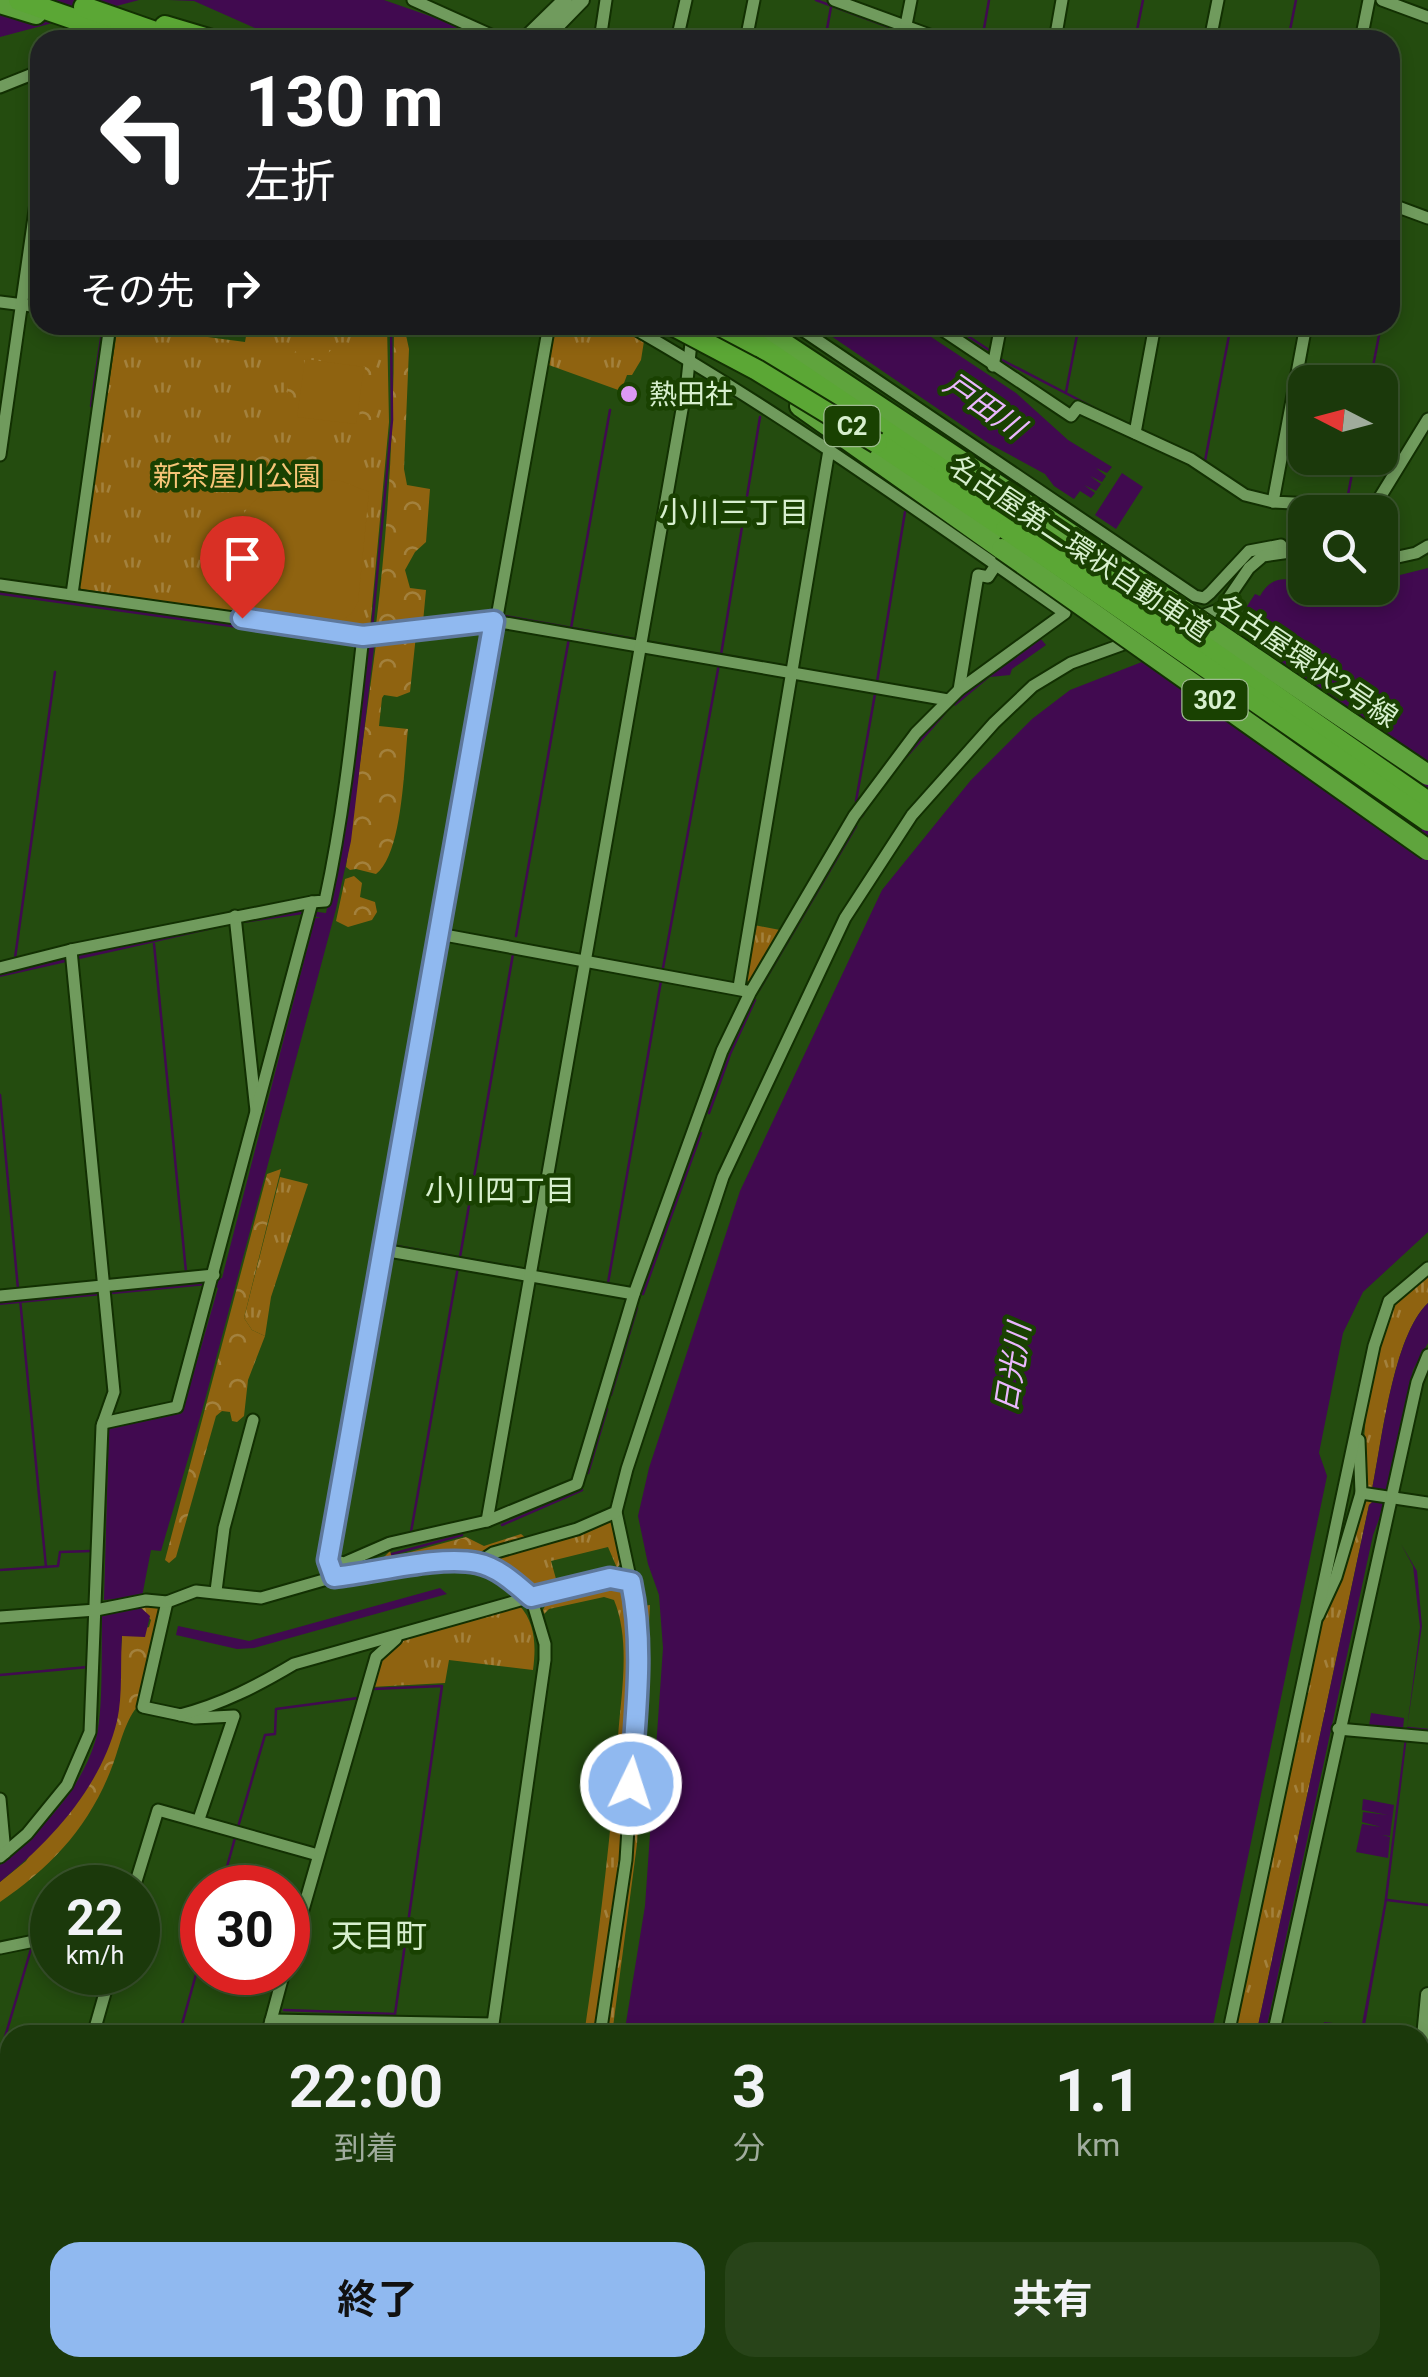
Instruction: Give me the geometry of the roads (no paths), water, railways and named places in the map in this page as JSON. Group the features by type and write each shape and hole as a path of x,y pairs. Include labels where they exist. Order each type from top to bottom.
{"highway":[{"path":"19,0 107,30"},
{"path":"63,0 160,30"},
{"path":"87,0 142,17 165,30"},
{"path":"0,3 87,30"},
{"name":"302","path":"700,335 999,557 1428,850"},
{"name":"名古屋第二環状自動車道","path":"702,335 877,443 1428,821"},
{"name":"名古屋第二環状自動車道","path":"743,335 1138,600 1428,802"},
{"path":"766,335 833,396"},
{"name":"名古屋環状2号線","path":"770,335 1428,775"}],"street":[{"path":"413,0 480,30"},
{"path":"534,30 565,0"},
{"path":"552,30 582,0"},
{"path":"602,30 606,0"},
{"path":"680,30 686,0"},
{"path":"748,30 754,0"},
{"path":"834,0 917,30"},
{"path":"905,30 911,0"},
{"path":"1056,30 1062,0"},
{"path":"1212,30 1218,0"},
{"path":"1363,30 1369,0"},
{"path":"1382,0 1428,17"},
{"path":"0,87 30,75"},
{"path":"1400,208 1428,218"},
{"path":"0,455 30,247"},
{"path":"0,302 30,306"},
{"path":"72,594 109,335"},
{"path":"334,1577 328,1560 547,335"},
{"path":"645,335 999,557 1066,613 959,690 872,788 744,990"},
{"path":"488,1521 642,646 690,361 689,335"},
{"path":"809,335 1195,596 1204,598 1238,560 1260,547 1288,547"},
{"path":"949,335 1071,416 1078,407 1191,459 1246,494 1273,502 1374,507 1428,419"},
{"path":"993,366 998,335"},
{"path":"1135,433 1154,335"},
{"path":"1273,502 1304,335"},
{"path":"328,1560 344,1562 390,1543 488,1521 577,1484 634,1294 744,990 829,450"},
{"path":"1398,557 1428,546"},
{"path":"601,2025 626,1860 638,1670 638,1612 616,1512 724,1176 812,985 845,918 884,856 956,764 1033,686 1070,663 1221,609 1249,568 1263,556 1288,552"},
{"path":"959,690 978,575 988,576 999,557"},
{"path":"0,585 366,639 494,621 948,700"},
{"path":"0,968 310,908 324,902 334,862 366,639"},
{"path":"104,1423 177,1408 310,908"},
{"path":"236,921 252,1099 257,1114"},
{"path":"439,934 744,990"},
{"path":"3,1855 46,1813 66,1785 90,1732 104,1423 114,1392 71,956"},
{"path":"383,1250 634,1294"},
{"path":"1230,2025 1314,1621 1385,1311 1389,1301 1428,1268"},
{"path":"0,1296 212,1282"},
{"path":"1275,2025 1390,1498 1417,1382 1428,1355"},
{"path":"216,1591 224,1528 252,1420"},
{"path":"1314,1621 1326,1604 1365,1494 1358,1421"},
{"path":"1365,1494 1428,1503"},
{"path":"478,1563 492,1553 578,1530 616,1512"},
{"path":"0,1617 96,1610 146,1600 167,1602 196,1591 261,1598 334,1577 426,1564 478,1563 501,1574 531,1597 546,1644 545,1660 492,2024 271,2020"},
{"path":"180,1715 262,1685 294,1664 531,1597 610,1578 631,1582"},
{"path":"167,1602 143,1707 196,1718 234,1716 198,1820"},
{"path":"310,1884 376,1657 399,1636"},
{"path":"1338,1729 1428,1737"},
{"path":"0,1799 3,1855"},
{"path":"141,1865 158,1810 318,1855"},
{"path":"0,1948 30,1943"},
{"path":"95,2025 103,1995"},
{"path":"270,2025 278,1995"},
{"path":"1425,2025 1428,1995"}],"water":[{"path":"0,0 139,0 0,37"},
{"path":"169,0 384,0 462,30 259,30 194,1"},
{"name":"戸田川","path":"830,335 928,335 1016,393 1068,440 1112,467 1107,473 1096,468 1106,476 1102,482 1090,476 1101,484 1096,491 1084,485 1095,493 1091,498 1080,491 1074,499 1054,486 1045,474 988,443"},
{"path":"1122,473 1143,487 1116,529 1095,515"},
{"name":"日光川","path":"1428,568 1428,1232 1363,1292 1343,1333 1319,1453 1327,1476 1213,2025 626,2025 645,1906 663,1648 659,1595 638,1516 649,1468 740,1191 882,890 971,780 1032,719 1070,690 1183,646 1239,630 1246,616 1242,614 1255,594 1260,596 1279,580 1288,580 1288,605 1398,605 1398,576"},
{"path":"0,590 357,642 375,639 351,841 336,909 202,1411 161,1551 151,1550 140,1607 150,1616 145,1637 122,1636 117,1721 86,1790 38,1849 0,1882 0,1865 69,1794 88,1760 98,1730 102,1616 116,1613 114,1599 104,1600 109,1428 182,1413 218,1288 208,1285 0,1305 0,1300 222,1278 315,918 321,918 304,914 231,925 0,977 0,972 302,910 326,913 345,823 365,646 0,595"},
{"path":"1040,638 1046,645 1012,669 1010,675 990,677 953,704 984,676"},
{"path":"1428,1303 1428,1343 1413,1370 1386,1501 1373,1535 1267,2025 1258,2025 1369,1505 1376,1498 1372,1490 1391,1390 1416,1318"},
{"path":"1401,1544 1417,1571 1422,1626 1407,1728 1420,1627 1413,1566"},
{"path":"440,1588 447,1594 254,1648 237,1649 176,1635 178,1626 249,1641"},
{"path":"1371,1713 1404,1718 1403,1729 1369,1726"},
{"path":"1407,1737 1387,1901 1365,2025 1362,2025 1384,1904"},
{"path":"1363,1799 1394,1805 1390,1836 1382,1835 1390,1837 1388,1858 1356,1852 1362,1824 1381,1827 1362,1822 1363,1812 1388,1815 1362,1810"}],"waterway":[{"path":"816,0 897,30"},
{"path":"984,30 989,0"},
{"path":"1137,30 1143,0"},
{"path":"1290,30 1296,0"},
{"path":"827,30 831,7"},
{"path":"91,406 102,335"},
{"path":"372,628 392,420 391,335"},
{"path":"966,335 989,350"},
{"path":"1066,392 1077,335"},
{"path":"1205,461 1229,335"},
{"path":"1373,365 1379,335"},
{"path":"1002,360 1106,414"},
{"path":"571,628 610,410"},
{"path":"721,655 760,417"},
{"path":"1399,477 1428,430"},
{"path":"1348,495 1352,475"},
{"path":"877,682 905,512"},
{"path":"505,616 634,639"},
{"path":"516,936 569,638"},
{"path":"650,642 786,666"},
{"path":"663,968 719,664"},
{"path":"15,958 55,672"},
{"path":"856,801 875,694"},
{"path":"898,766 945,713"},
{"path":"862,816 869,804"},
{"path":"759,990 856,826"},
{"path":"154,944 186,1272"},
{"path":"460,1257 513,954"},
{"path":"608,1283 661,981"},
{"path":"709,1113 755,1000"},
{"path":"0,1095 18,1289"},
{"path":"643,1294 701,1133"},
{"path":"391,1245 524,1269"},
{"path":"411,1532 458,1267"},
{"path":"20,1299 46,1567"},
{"path":"611,1395 637,1308"},
{"path":"588,1473 607,1409"},
{"path":"502,1525 582,1490"},
{"path":"392,1554 462,1535"},
{"path":"0,1570 58,1566 60,1552 91,1551"},
{"path":"0,1675 88,1667"},
{"path":"284,2010 395,2014 442,1686 373,1689"},
{"path":"238,1827 265,1735 275,1734 276,1709 358,1698"},
{"path":"1408,1728 1428,1730"},
{"path":"227,1865 235,1838"},
{"path":"1387,1900 1428,1905"},
{"path":"9,2025 30,1952"},
{"path":"182,2025 190,1995"}],"place":[{"name":"熱田社","path":"629,394"}],"district":[{"name":"小川三丁目","path":"734,513"},
{"name":"小川四丁目","path":"500,1191"},
{"name":"天目町","path":"379,1936"}],"park label":[{"name":"新茶屋川公園","path":"237,476"}]}
